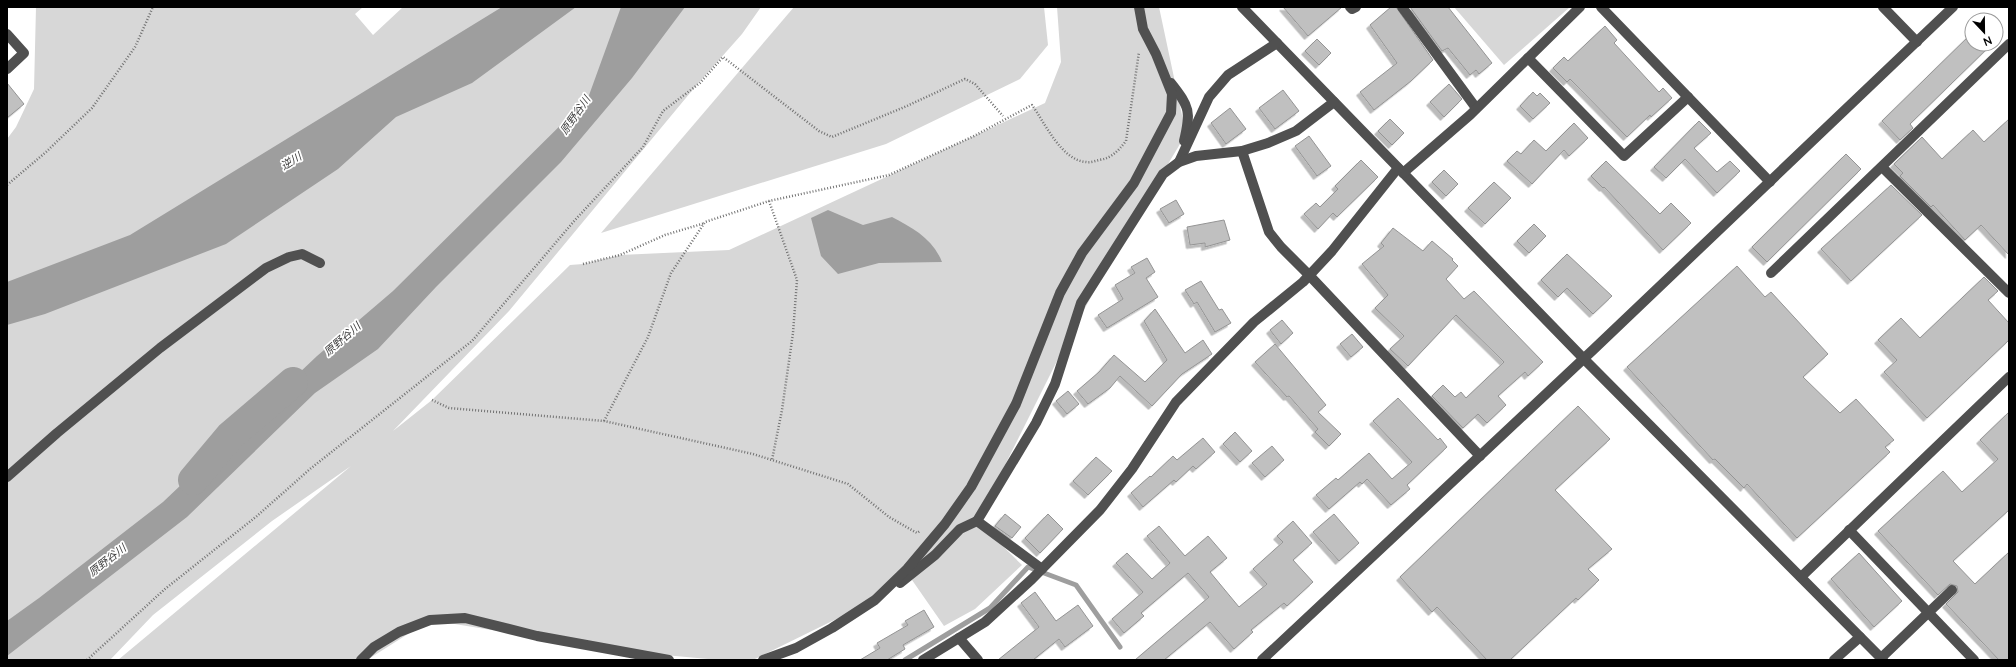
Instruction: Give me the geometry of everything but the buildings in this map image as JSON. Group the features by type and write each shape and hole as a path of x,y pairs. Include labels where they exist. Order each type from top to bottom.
{"street":[{"path":"875,600 907,569 945,524 971,487 1016,404 1060,293 1082,253 1134,183 1158,140 1171,112 1172,94 1156,54 1142,29 1138,7"},
{"path":"1242,7 1584,359 1882,659 1952,590"},
{"path":"1350,7 1352,9 1356,7"},
{"path":"1402,7 1476,108"},
{"path":"923,660 985,622 1042,569 1109,498 1132,469 1176,402 1254,322 1309,275 1332,252 1400,171 1476,108 1580,7"},
{"path":"1601,7 1770,182"},
{"path":"1883,7 1916,42"},
{"path":"1262,660 1584,359 1953,7"},
{"path":"7,34 24,53 7,69"},
{"path":"1179,162 1210,97 1228,75 1277,43"},
{"path":"1771,273 2009,44"},
{"path":"1528,58 1624,156 1688,97"},
{"path":"1165,76 1184,100 1189,117 1179,162"},
{"path":"763,660 796,648 832,628 913,573 935,555 960,529 977,521 1036,423 1055,384 1081,303 1163,174 1179,162 1196,156 1242,151 1268,143 1296,131 1334,102"},
{"path":"1242,151 1269,232 1281,247 1480,456"},
{"path":"1882,166 2009,293"},
{"path":"7,477 57,433 154,353 266,268 289,257 302,254 320,263"},
{"path":"1801,577 2009,377"},
{"path":"977,521 1042,569"},
{"path":"1849,530 1974,660"},
{"path":"362,660 374,647 399,632 430,620 465,618 537,636 669,660"},
{"path":"1834,660 1860,636"},
{"path":"959,638 978,660"}],"path":[{"path":"7,185 46,152 92,108 135,47 153,7"},
{"path":"583,264 620,254 665,235 769,201 888,175 974,136 1032,105 1062,149 1075,159 1087,163 1103,159 1117,153 1126,141 1142,29"},
{"path":"87,660 166,589 257,516 310,469 472,341 576,220 643,147 663,111 700,83 723,57 820,131 832,137 908,106 965,79 975,84 1003,116"},
{"path":"769,201 797,280 793,332 782,410 772,460"},
{"path":"604,421 648,336 671,273 705,222"},
{"path":"432,400 449,408 604,421 753,454 848,484 889,517 917,533 923,529"}],"shaded area":[{"path":"36,7 363,7 355,14 373,35 403,7 761,7 742,34 695,87 509,311 393,431 432,400 570,265 583,264 620,255 729,250 1045,103 1061,62 1057,7 1159,7 1186,134 1135,219 1072,331 977,521 1022,565 975,609 944,626 912,580 937,553 875,600 753,660 719,660 621,651 430,620 367,660 118,660 351,466 272,521 153,615 110,660 7,660 7,139 16,127 34,89"},
{"path":"794,7 1044,7 1048,45 1020,79 886,144 601,233"},
{"path":"1454,7 1570,7 1504,65"}],"water":[{"name":"逆川","path":"502,7 576,7 472,83 396,117 338,169 226,244 45,314 7,325 7,282 130,235"},
{"path":"621,7 685,7 632,78 561,162 436,287 378,349 315,393 187,517 7,656 7,621 163,502 317,356 393,291 588,98"},
{"path":"828,210 863,225 892,217 922,235 933,247 942,262 879,263 838,274 821,256 811,218"}],"waterway":[{"name":"原野谷川","path":"193,480 230,436 293,382"},
{"path":"905,660 990,608 1028,567 1076,585 1120,647"}]}
